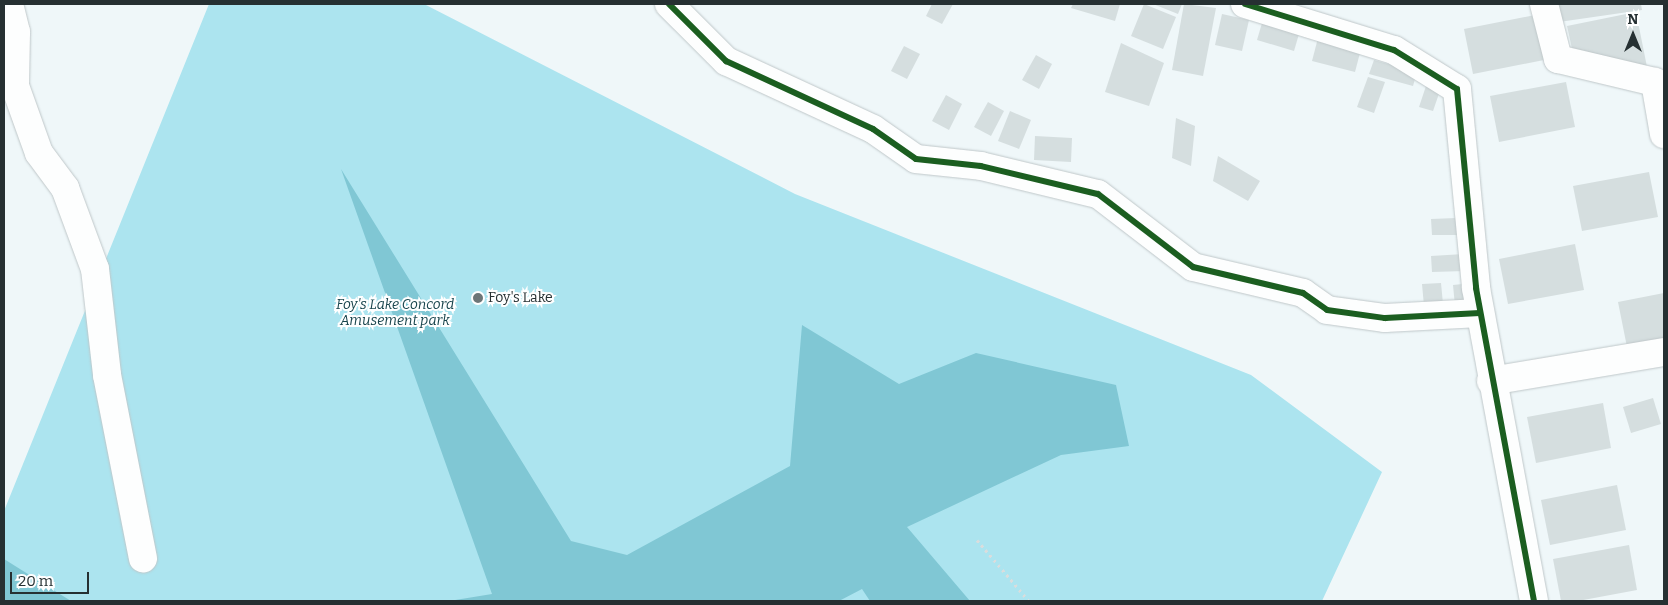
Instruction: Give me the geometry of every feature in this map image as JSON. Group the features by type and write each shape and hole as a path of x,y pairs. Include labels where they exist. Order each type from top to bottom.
{"street":[{"path":"9,4 16,32 15,86 39,153 64,188 95,269 107,376 143,559"},
{"path":"669,4 726,61 873,129 916,160 981,166 1098,194 1193,267 1303,293 1327,310 1385,318 1480,313"},
{"path":"1245,4 1394,50 1457,89 1480,313 1491,381 1534,601"},
{"path":"1544,4 1558,59 1660,83 1664,134"},
{"path":"1491,381 1664,352"}],"path":[{"path":"977,540 1029,601"}],"green space":[{"name":"Foy's Lake Concord Amusement park","path":"209,4 424,4 795,194 1251,375 1382,472 1322,601 4,601 4,511"}],"shaded area":[{"path":"341,169 571,541 627,555 790,466 802,325 899,384 976,353 1116,385 1129,446 1061,455 907,527 970,601 870,601 862,589 839,601 449,601 492,594"},
{"path":"4,559 71,601 4,601"}],"building":[{"path":"932,4 953,4 942,24 926,16"},
{"path":"1073,4 1120,4 1115,21 1071,8"},
{"path":"1144,4 1176,17 1163,49 1131,36"},
{"path":"1153,4 1182,4 1178,14"},
{"path":"1184,4 1216,8 1203,76 1172,70"},
{"path":"1557,4 1641,4 1642,10 1559,22"},
{"path":"1636,12 1648,72 1574,58 1567,26"},
{"path":"1222,14 1249,20 1242,51 1215,45"},
{"path":"1540,14 1549,59 1473,74 1464,29"},
{"path":"1262,23 1299,34 1294,51 1257,40"},
{"path":"1318,38 1361,49 1355,72 1312,61"},
{"path":"1121,43 1164,63 1149,106 1105,92"},
{"path":"904,46 920,54 907,79 891,71"},
{"path":"1036,55 1052,64 1039,89 1022,80"},
{"path":"1374,60 1417,72 1413,86 1369,74"},
{"path":"1368,77 1385,82 1374,113 1357,107"},
{"path":"1429,77 1443,82 1433,111 1419,107"},
{"path":"1566,82 1575,127 1499,142 1490,96"},
{"path":"946,95 962,104 949,130 932,121"},
{"path":"988,102 1004,111 991,136 974,127"},
{"path":"1010,111 1031,120 1019,149 998,141"},
{"path":"1176,118 1195,126 1191,166 1172,158"},
{"path":"1035,136 1072,138 1071,162 1034,160"},
{"path":"1218,156 1260,181 1248,201 1213,181"},
{"path":"1649,172 1658,217 1582,231 1573,186"},
{"path":"1456,218 1457,235 1432,235 1431,219"},
{"path":"1575,244 1584,290 1508,304 1499,259"},
{"path":"1464,254 1465,271 1432,272 1431,256"},
{"path":"1441,283 1443,304 1424,306 1422,284"},
{"path":"1472,283 1474,304 1455,306 1453,285"},
{"path":"1664,293 1664,340 1627,347 1618,302"},
{"path":"1653,398 1661,424 1631,433 1623,407"},
{"path":"1603,403 1611,448 1536,463 1527,417"},
{"path":"1617,485 1626,530 1550,545 1541,500"},
{"path":"1629,545 1637,590 1578,601 1561,601 1553,559"}],"cycle path":[{"path":"669,4 726,61 873,129 916,159 981,166 1098,194 1193,267 1303,293 1327,310 1385,318 1480,313"},
{"path":"1245,4 1394,50 1457,89 1476,288 1534,601"}],"place":[{"name":"Foy's Lake","path":"478,298"}]}
